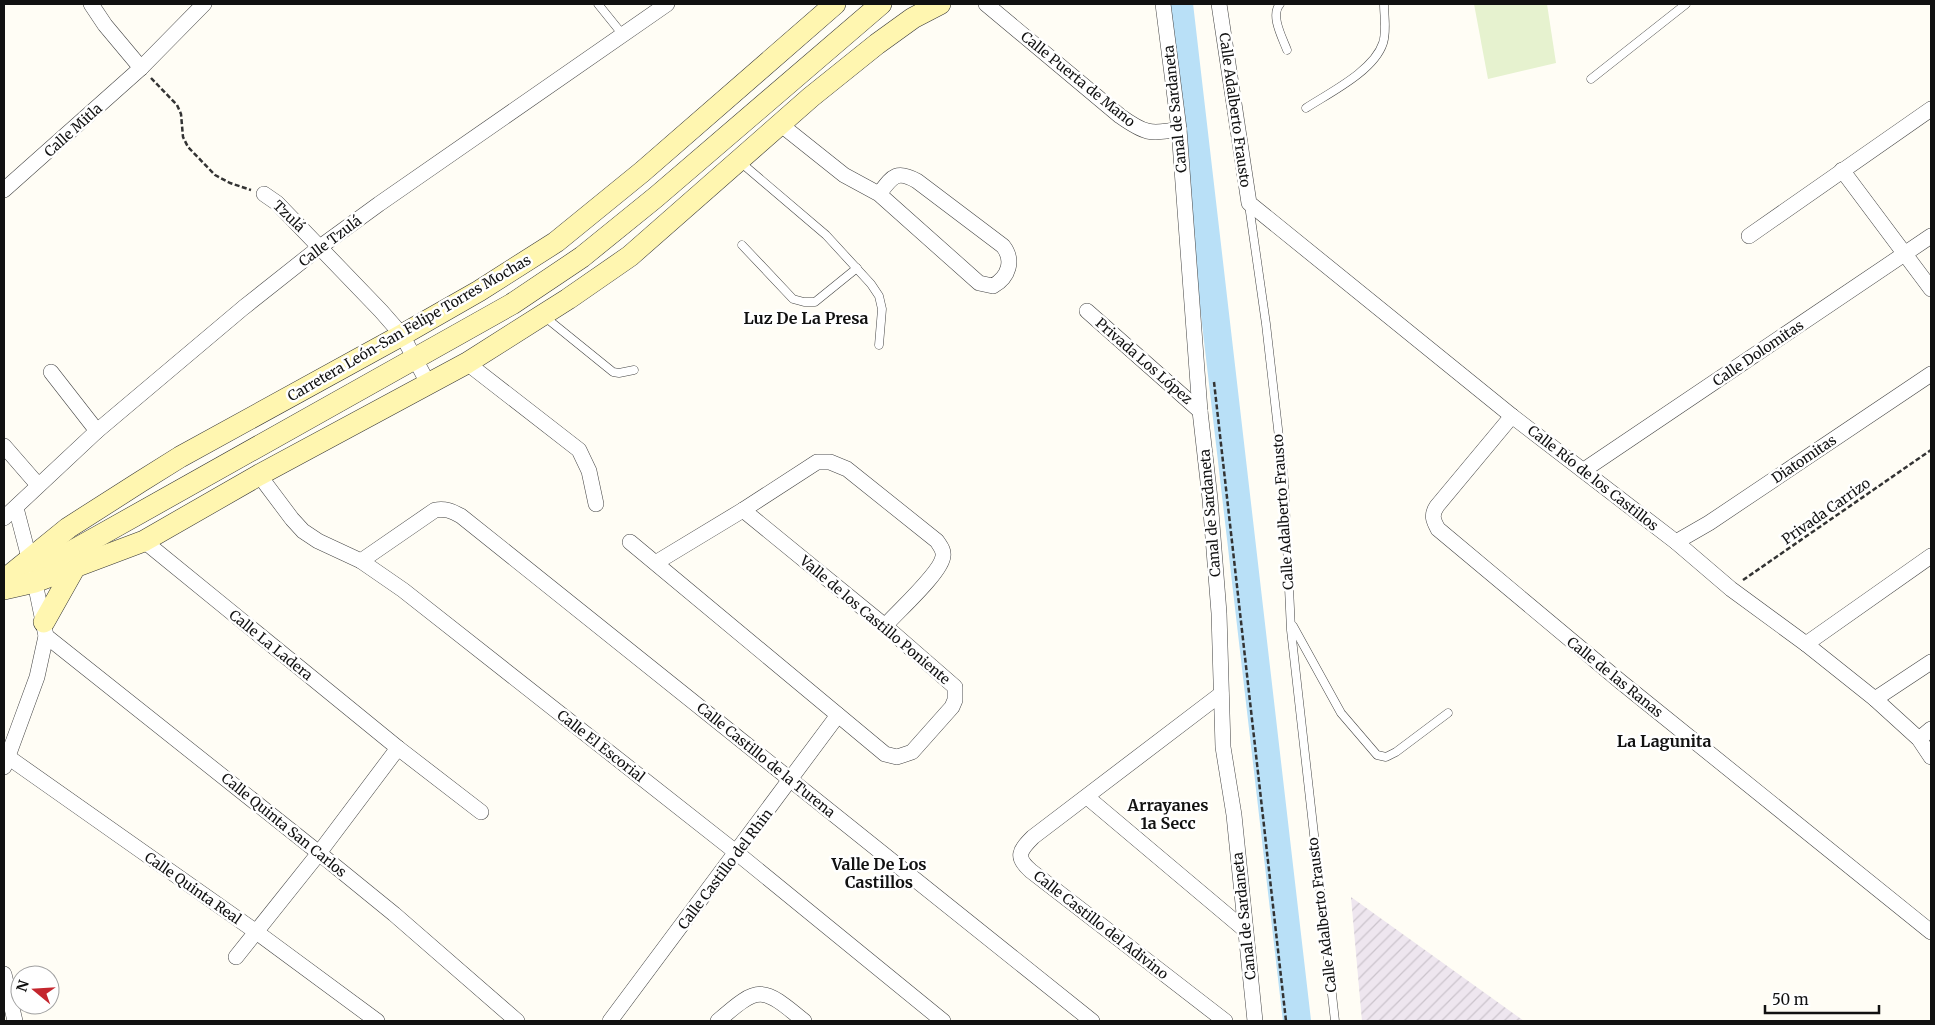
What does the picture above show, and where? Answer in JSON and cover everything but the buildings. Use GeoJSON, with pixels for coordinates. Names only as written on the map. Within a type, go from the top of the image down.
{"type":"FeatureCollection","features":[{"type":"Feature","properties":{"kind":"main road","name":"Carretera León-San Felipe Torres Mochas"},"geometry":{"type":"LineString","coordinates":[[4,588],[32,571],[99,507],[180,457],[479,291],[556,242],[642,172],[835,4]]}},
{"type":"Feature","properties":{"kind":"main road"},"geometry":{"type":"LineString","coordinates":[[32,571],[512,304],[582,257],[656,197],[881,4]]}},
{"type":"Feature","properties":{"kind":"main road"},"geometry":{"type":"LineString","coordinates":[[32,571],[75,568],[144,541],[259,475],[467,364],[630,256],[780,124],[877,44],[913,18],[940,4]]}},
{"type":"Feature","properties":{"kind":"main road"},"geometry":{"type":"LineString","coordinates":[[414,360],[420,343],[426,336],[526,273],[546,255],[556,242]]}},
{"type":"Feature","properties":{"kind":"main road"},"geometry":{"type":"LineString","coordinates":[[45,629],[75,568]]}},
{"type":"Feature","properties":{"kind":"main road","name":"Carretera León-San Felipe Torres Mochas"},"geometry":{"type":"LineString","coordinates":[[4,580],[32,571]]}},
{"type":"Feature","properties":{"kind":"street"},"geometry":{"type":"LineString","coordinates":[[91,4],[105,26],[141,68]]}},
{"type":"Feature","properties":{"kind":"street","name":"Calle Mitla"},"geometry":{"type":"LineString","coordinates":[[4,190],[141,68],[204,4]]}},
{"type":"Feature","properties":{"kind":"street","name":"Calle Tzulá"},"geometry":{"type":"LineString","coordinates":[[4,518],[97,431],[243,308],[320,247],[667,4]]}},
{"type":"Feature","properties":{"kind":"street","name":"Calle Puerta de Mano"},"geometry":{"type":"LineString","coordinates":[[986,4],[1133,125],[1146,132],[1159,133],[1179,129]]}},
{"type":"Feature","properties":{"kind":"street","name":"Canal de Sardaneta"},"geometry":{"type":"LineString","coordinates":[[1163,4],[1179,129],[1200,411],[1210,499],[1218,603],[1224,747],[1234,815],[1254,1021]]}},
{"type":"Feature","properties":{"kind":"street","name":"Calle Adalberto Frausto"},"geometry":{"type":"LineString","coordinates":[[1219,4],[1249,203]]}},
{"type":"Feature","properties":{"kind":"street"},"geometry":{"type":"LineString","coordinates":[[1749,236],[1931,109]]}},
{"type":"Feature","properties":{"kind":"street"},"geometry":{"type":"LineString","coordinates":[[780,124],[844,175],[879,194],[979,283],[993,286],[1000,282],[1009,266],[1009,257],[1003,246],[917,181],[903,174],[896,175],[879,194]]}},
{"type":"Feature","properties":{"kind":"street"},"geometry":{"type":"LineString","coordinates":[[1842,170],[1931,289]]}},
{"type":"Feature","properties":{"kind":"street","name":"Tzulá"},"geometry":{"type":"LineString","coordinates":[[264,194],[277,203],[381,310],[402,335],[429,385]]}},
{"type":"Feature","properties":{"kind":"street","name":"Calle Río de los Castillos"},"geometry":{"type":"LineString","coordinates":[[1249,203],[1512,416],[1584,470],[1676,542],[1731,589],[1806,644],[1875,700],[1919,739],[1931,757]]}},
{"type":"Feature","properties":{"kind":"street","name":"Calle Dolomitas"},"geometry":{"type":"LineString","coordinates":[[1584,470],[1931,236]]}},
{"type":"Feature","properties":{"kind":"street","name":"Privada Los López"},"geometry":{"type":"LineString","coordinates":[[1087,311],[1200,411]]}},
{"type":"Feature","properties":{"kind":"street"},"geometry":{"type":"LineString","coordinates":[[467,364],[579,450],[590,471],[596,504]]}},
{"type":"Feature","properties":{"kind":"street"},"geometry":{"type":"LineString","coordinates":[[51,372],[97,431]]}},
{"type":"Feature","properties":{"kind":"street","name":"Diatomitas"},"geometry":{"type":"LineString","coordinates":[[1676,542],[1709,523],[1931,374]]}},
{"type":"Feature","properties":{"kind":"street","name":"Calle de las Ranas"},"geometry":{"type":"LineString","coordinates":[[1512,416],[1437,506],[1433,513],[1433,520],[1438,529],[1621,682],[1931,932]]}},
{"type":"Feature","properties":{"kind":"street"},"geometry":{"type":"LineString","coordinates":[[4,446],[38,485]]}},
{"type":"Feature","properties":{"kind":"street"},"geometry":{"type":"LineString","coordinates":[[657,562],[817,462],[824,461],[838,465],[855,475],[937,541],[944,555],[938,570],[885,626]]}},
{"type":"Feature","properties":{"kind":"street","name":"Calle El Escorial"},"geometry":{"type":"LineString","coordinates":[[259,475],[303,531],[318,541],[361,561],[403,590],[737,853],[943,1021]]}},
{"type":"Feature","properties":{"kind":"street"},"geometry":{"type":"LineString","coordinates":[[6,762],[37,677],[45,629],[16,508]]}},
{"type":"Feature","properties":{"kind":"street","name":"Calle Castillo de la Turena"},"geometry":{"type":"LineString","coordinates":[[361,561],[435,510],[451,510],[461,516],[1092,1021]]}},
{"type":"Feature","properties":{"kind":"street","name":"Valle de los Castillo Poniente"},"geometry":{"type":"LineString","coordinates":[[630,542],[657,562],[885,754],[897,757],[905,756],[918,748],[952,707],[956,694],[954,687],[885,626],[743,510]]}},
{"type":"Feature","properties":{"kind":"street","name":"Calle La Ladera"},"geometry":{"type":"LineString","coordinates":[[144,541],[398,748],[481,812]]}},
{"type":"Feature","properties":{"kind":"street"},"geometry":{"type":"LineString","coordinates":[[1806,644],[1931,556]]}},
{"type":"Feature","properties":{"kind":"street","name":"Calle Quinta San Carlos"},"geometry":{"type":"LineString","coordinates":[[45,629],[320,852],[517,1021]]}},
{"type":"Feature","properties":{"kind":"street"},"geometry":{"type":"LineString","coordinates":[[1875,700],[1931,662]]}},
{"type":"Feature","properties":{"kind":"street","name":"Calle Castillo del Adivino"},"geometry":{"type":"LineString","coordinates":[[1221,694],[1027,842],[1022,848],[1020,857],[1023,864],[1225,1021]]}},
{"type":"Feature","properties":{"kind":"street","name":"Calle Castillo del Rhin"},"geometry":{"type":"LineString","coordinates":[[610,1021],[838,715]]}},
{"type":"Feature","properties":{"kind":"street"},"geometry":{"type":"LineString","coordinates":[[1919,739],[1931,729]]}},
{"type":"Feature","properties":{"kind":"street"},"geometry":{"type":"LineString","coordinates":[[236,957],[320,852],[398,748]]}},
{"type":"Feature","properties":{"kind":"street","name":"Calle Quinta Real"},"geometry":{"type":"LineString","coordinates":[[6,762],[256,931],[377,1021]]}},
{"type":"Feature","properties":{"kind":"street"},"geometry":{"type":"LineString","coordinates":[[1087,797],[1245,930]]}},
{"type":"Feature","properties":{"kind":"street"},"geometry":{"type":"LineString","coordinates":[[4,974],[15,1021]]}},
{"type":"Feature","properties":{"kind":"street"},"geometry":{"type":"LineString","coordinates":[[718,1021],[743,999],[763,994],[775,998],[804,1021]]}},
{"type":"Feature","properties":{"kind":"lane"},"geometry":{"type":"LineString","coordinates":[[598,4],[623,35]]}},
{"type":"Feature","properties":{"kind":"lane"},"geometry":{"type":"LineString","coordinates":[[1280,4],[1276,8],[1275,15],[1287,50]]}},
{"type":"Feature","properties":{"kind":"lane"},"geometry":{"type":"LineString","coordinates":[[1306,108],[1353,77],[1372,61],[1384,42],[1384,4]]}},
{"type":"Feature","properties":{"kind":"lane"},"geometry":{"type":"LineString","coordinates":[[1591,79],[1686,4]]}},
{"type":"Feature","properties":{"kind":"lane"},"geometry":{"type":"LineString","coordinates":[[739,161],[826,234],[872,284],[879,296],[882,310],[879,345]]}},
{"type":"Feature","properties":{"kind":"lane","name":"Calle Adalberto Frausto"},"geometry":{"type":"LineString","coordinates":[[1249,203],[1266,324],[1284,481],[1290,622],[1334,1021]]}},
{"type":"Feature","properties":{"kind":"lane"},"geometry":{"type":"LineString","coordinates":[[742,245],[794,299],[804,302],[815,302],[857,268]]}},
{"type":"Feature","properties":{"kind":"lane"},"geometry":{"type":"LineString","coordinates":[[543,315],[613,372],[619,373],[634,370]]}},
{"type":"Feature","properties":{"kind":"lane"},"geometry":{"type":"LineString","coordinates":[[1290,622],[1341,713],[1378,755],[1386,757],[1396,752],[1448,713]]}},
{"type":"Feature","properties":{"kind":"path","name":"Tzulá"},"geometry":{"type":"LineString","coordinates":[[141,68],[177,105],[181,114],[183,137],[188,147],[215,175],[230,183],[264,194]]}},
{"type":"Feature","properties":{"kind":"path"},"geometry":{"type":"LineString","coordinates":[[1214,374],[1286,1021]]}},
{"type":"Feature","properties":{"kind":"path","name":"Privada Carrizo"},"geometry":{"type":"LineString","coordinates":[[1731,589],[1931,450]]}},
{"type":"Feature","properties":{"kind":"shaded area"},"geometry":{"type":"Polygon","coordinates":[[[1351,897],[1524,1021],[1362,1021],[1351,897]]]}},
{"type":"Feature","properties":{"kind":"green space"},"geometry":{"type":"Polygon","coordinates":[[[1474,4],[1547,4],[1556,63],[1488,79],[1474,4]]]}},
{"type":"Feature","properties":{"kind":"waterway"},"geometry":{"type":"LineString","coordinates":[[1179,4],[1297,1021]]}},
{"type":"Feature","properties":{"kind":"district","name":"Luz De La Presa"},"geometry":{"type":"Point","coordinates":[806,318]}},
{"type":"Feature","properties":{"kind":"district","name":"La Lagunita"},"geometry":{"type":"Point","coordinates":[1664,741]}},
{"type":"Feature","properties":{"kind":"district","name":"Arrayanes 1a Secc"},"geometry":{"type":"Point","coordinates":[1168,814]}},
{"type":"Feature","properties":{"kind":"district","name":"Valle De Los Castillos"},"geometry":{"type":"Point","coordinates":[879,873]}}]}
